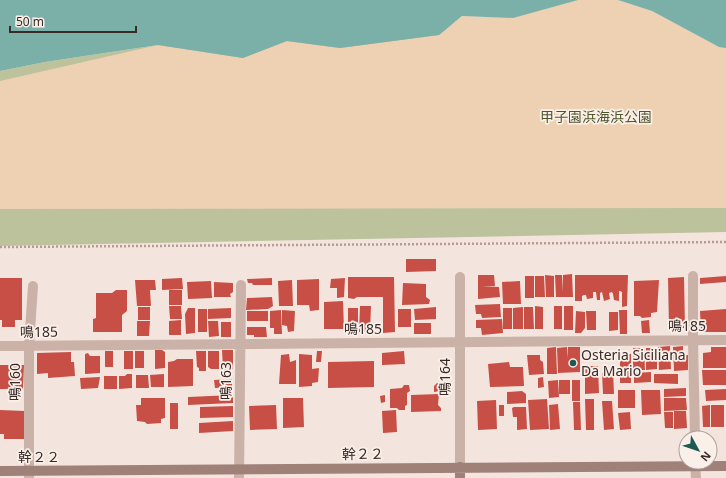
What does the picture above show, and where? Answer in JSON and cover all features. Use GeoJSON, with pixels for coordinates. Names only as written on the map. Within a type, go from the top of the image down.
{"type":"FeatureCollection","features":[{"type":"Feature","properties":{"kind":"street"},"geometry":{"type":"LineString","coordinates":[[694,276],[693,340],[695,430]]}},
{"type":"Feature","properties":{"kind":"street","name":"鳴164"},"geometry":{"type":"LineString","coordinates":[[460,277],[460,478]]}},
{"type":"Feature","properties":{"kind":"street","name":"鳴163"},"geometry":{"type":"LineString","coordinates":[[239,474],[241,285]]}},
{"type":"Feature","properties":{"kind":"street","name":"鳴160"},"geometry":{"type":"LineString","coordinates":[[29,474],[29,346],[33,286]]}},
{"type":"Feature","properties":{"kind":"street","name":"鳴185"},"geometry":{"type":"LineString","coordinates":[[0,346],[726,340]]}},
{"type":"Feature","properties":{"kind":"street","name":"幹２２"},"geometry":{"type":"LineString","coordinates":[[0,471],[29,474],[239,474],[460,467],[678,464]]}},
{"type":"Feature","properties":{"kind":"path"},"geometry":{"type":"LineString","coordinates":[[0,247],[726,242]]}},
{"type":"Feature","properties":{"kind":"green space","name":"甲子園浜海浜公園"},"geometry":{"type":"Polygon","coordinates":[[[578,0],[618,0],[719,47],[726,48],[726,232],[0,246],[0,71],[45,62],[158,45],[286,41],[513,18],[578,0]]]}},
{"type":"Feature","properties":{"kind":"sand","name":"甲子園浜海浜公園"},"geometry":{"type":"Polygon","coordinates":[[[578,0],[618,0],[652,11],[719,47],[726,48],[726,208],[0,209],[0,81],[158,45],[243,58],[286,41],[340,48],[439,35],[462,16],[513,18],[578,0]]]}},
{"type":"Feature","properties":{"kind":"water"},"geometry":{"type":"Polygon","coordinates":[[[0,0],[578,0],[513,18],[462,16],[439,35],[340,48],[287,41],[243,58],[158,45],[45,62],[0,71],[0,0]]]}},
{"type":"Feature","properties":{"kind":"water"},"geometry":{"type":"Polygon","coordinates":[[[618,0],[726,0],[726,48],[719,47],[652,11],[618,0]]]}},
{"type":"Feature","properties":{"kind":"building"},"geometry":{"type":"Polygon","coordinates":[[[406,259],[436,259],[436,271],[406,272],[406,259]]]}},
{"type":"Feature","properties":{"kind":"building"},"geometry":{"type":"Polygon","coordinates":[[[572,274],[573,297],[556,297],[555,275],[562,275],[563,292],[563,275],[572,274]]]}},
{"type":"Feature","properties":{"kind":"building"},"geometry":{"type":"Polygon","coordinates":[[[478,275],[494,275],[495,286],[482,286],[499,287],[500,297],[478,299],[478,275]]]}},
{"type":"Feature","properties":{"kind":"building"},"geometry":{"type":"Polygon","coordinates":[[[545,275],[554,276],[554,297],[546,297],[545,275]]]}},
{"type":"Feature","properties":{"kind":"building"},"geometry":{"type":"Polygon","coordinates":[[[575,275],[628,275],[627,306],[622,307],[622,292],[620,291],[619,301],[614,300],[612,292],[609,293],[610,299],[604,301],[602,292],[600,293],[600,300],[597,300],[596,292],[593,292],[593,298],[587,299],[586,295],[584,295],[582,296],[582,301],[575,301],[575,275]]]}},
{"type":"Feature","properties":{"kind":"building"},"geometry":{"type":"Polygon","coordinates":[[[525,276],[534,276],[534,298],[525,298],[525,276]]]}},
{"type":"Feature","properties":{"kind":"building"},"geometry":{"type":"Polygon","coordinates":[[[535,276],[544,276],[545,297],[535,297],[535,276]]]}},
{"type":"Feature","properties":{"kind":"building"},"geometry":{"type":"Polygon","coordinates":[[[726,276],[726,282],[700,284],[700,278],[726,276]]]}},
{"type":"Feature","properties":{"kind":"building"},"geometry":{"type":"Polygon","coordinates":[[[348,277],[394,277],[395,332],[383,333],[383,297],[348,298],[348,277]]]}},
{"type":"Feature","properties":{"kind":"building"},"geometry":{"type":"Polygon","coordinates":[[[684,277],[685,328],[669,328],[668,278],[684,277]]]}},
{"type":"Feature","properties":{"kind":"building"},"geometry":{"type":"Polygon","coordinates":[[[0,278],[22,278],[22,320],[15,320],[15,327],[2,327],[2,320],[0,320],[0,278]]]}},
{"type":"Feature","properties":{"kind":"building"},"geometry":{"type":"Polygon","coordinates":[[[182,278],[183,289],[162,290],[162,279],[182,278]]]}},
{"type":"Feature","properties":{"kind":"building"},"geometry":{"type":"Polygon","coordinates":[[[272,278],[272,285],[253,285],[252,283],[248,283],[247,279],[272,278]]]}},
{"type":"Feature","properties":{"kind":"building"},"geometry":{"type":"Polygon","coordinates":[[[345,278],[344,297],[337,298],[337,288],[330,288],[331,279],[345,278]]]}},
{"type":"Feature","properties":{"kind":"building"},"geometry":{"type":"Polygon","coordinates":[[[319,279],[319,310],[310,311],[309,305],[297,305],[297,280],[319,279]]]}},
{"type":"Feature","properties":{"kind":"building"},"geometry":{"type":"Polygon","coordinates":[[[135,280],[155,280],[156,290],[150,290],[151,306],[137,306],[135,280]]]}},
{"type":"Feature","properties":{"kind":"building"},"geometry":{"type":"Polygon","coordinates":[[[292,280],[293,306],[279,306],[278,281],[292,280]]]}},
{"type":"Feature","properties":{"kind":"building"},"geometry":{"type":"Polygon","coordinates":[[[659,280],[657,312],[651,313],[651,317],[642,318],[640,316],[634,316],[634,281],[659,280]]]}},
{"type":"Feature","properties":{"kind":"building"},"geometry":{"type":"Polygon","coordinates":[[[211,281],[212,298],[188,299],[187,282],[211,281]]]}},
{"type":"Feature","properties":{"kind":"building"},"geometry":{"type":"Polygon","coordinates":[[[520,281],[521,304],[503,304],[502,282],[520,281]]]}},
{"type":"Feature","properties":{"kind":"building"},"geometry":{"type":"Polygon","coordinates":[[[214,282],[233,283],[233,292],[230,294],[231,297],[214,297],[214,282]]]}},
{"type":"Feature","properties":{"kind":"building"},"geometry":{"type":"Polygon","coordinates":[[[403,283],[426,284],[426,297],[430,300],[429,304],[402,305],[403,283]]]}},
{"type":"Feature","properties":{"kind":"building"},"geometry":{"type":"Polygon","coordinates":[[[116,290],[127,290],[127,311],[122,315],[122,332],[93,332],[93,319],[96,318],[96,293],[112,293],[116,290]]]}},
{"type":"Feature","properties":{"kind":"building"},"geometry":{"type":"Polygon","coordinates":[[[169,290],[182,290],[182,305],[169,305],[169,290]]]}},
{"type":"Feature","properties":{"kind":"building"},"geometry":{"type":"Polygon","coordinates":[[[272,297],[273,306],[268,309],[246,310],[247,298],[272,297]]]}},
{"type":"Feature","properties":{"kind":"building"},"geometry":{"type":"Polygon","coordinates":[[[343,301],[344,329],[324,329],[324,302],[343,301]]]}},
{"type":"Feature","properties":{"kind":"building"},"geometry":{"type":"Polygon","coordinates":[[[500,304],[501,317],[482,318],[481,314],[476,314],[475,305],[500,304]]]}},
{"type":"Feature","properties":{"kind":"building"},"geometry":{"type":"Polygon","coordinates":[[[169,306],[181,306],[182,319],[170,319],[169,306]]]}},
{"type":"Feature","properties":{"kind":"building"},"geometry":{"type":"Polygon","coordinates":[[[360,306],[371,306],[370,332],[359,332],[360,306]]]}},
{"type":"Feature","properties":{"kind":"building"},"geometry":{"type":"Polygon","coordinates":[[[535,306],[543,307],[543,329],[535,329],[535,306]]]}},
{"type":"Feature","properties":{"kind":"building"},"geometry":{"type":"Polygon","coordinates":[[[554,306],[562,306],[562,329],[554,329],[554,306]]]}},
{"type":"Feature","properties":{"kind":"building"},"geometry":{"type":"Polygon","coordinates":[[[564,306],[573,306],[573,330],[564,330],[564,306]]]}},
{"type":"Feature","properties":{"kind":"building"},"geometry":{"type":"Polygon","coordinates":[[[138,307],[150,307],[150,320],[138,320],[138,307]]]}},
{"type":"Feature","properties":{"kind":"building"},"geometry":{"type":"Polygon","coordinates":[[[436,307],[436,319],[415,320],[414,309],[436,307]]]}},
{"type":"Feature","properties":{"kind":"building"},"geometry":{"type":"Polygon","coordinates":[[[523,307],[523,329],[513,329],[513,308],[523,307]]]}},
{"type":"Feature","properties":{"kind":"building"},"geometry":{"type":"Polygon","coordinates":[[[524,307],[533,307],[534,329],[524,329],[524,307]]]}},
{"type":"Feature","properties":{"kind":"building"},"geometry":{"type":"Polygon","coordinates":[[[188,308],[195,308],[195,333],[186,334],[185,314],[188,308]]]}},
{"type":"Feature","properties":{"kind":"building"},"geometry":{"type":"Polygon","coordinates":[[[231,308],[231,318],[208,319],[208,309],[231,308]]]}},
{"type":"Feature","properties":{"kind":"building"},"geometry":{"type":"Polygon","coordinates":[[[348,308],[358,308],[358,333],[348,333],[348,308]]]}},
{"type":"Feature","properties":{"kind":"building"},"geometry":{"type":"Polygon","coordinates":[[[503,308],[512,308],[512,329],[503,329],[503,308]]]}},
{"type":"Feature","properties":{"kind":"building"},"geometry":{"type":"Polygon","coordinates":[[[198,309],[207,309],[207,332],[198,332],[198,309]]]}},
{"type":"Feature","properties":{"kind":"building"},"geometry":{"type":"Polygon","coordinates":[[[398,309],[411,309],[411,327],[398,327],[398,309]]]}},
{"type":"Feature","properties":{"kind":"building"},"geometry":{"type":"Polygon","coordinates":[[[726,309],[726,332],[701,332],[700,311],[726,309]]]}},
{"type":"Feature","properties":{"kind":"building"},"geometry":{"type":"Polygon","coordinates":[[[281,310],[282,334],[274,334],[274,328],[270,328],[270,311],[281,310]]]}},
{"type":"Feature","properties":{"kind":"building"},"geometry":{"type":"Polygon","coordinates":[[[282,310],[295,311],[294,331],[288,332],[287,326],[282,325],[282,310]]]}},
{"type":"Feature","properties":{"kind":"building"},"geometry":{"type":"Polygon","coordinates":[[[619,310],[627,310],[627,334],[620,334],[619,310]]]}},
{"type":"Feature","properties":{"kind":"building"},"geometry":{"type":"Polygon","coordinates":[[[247,311],[268,311],[268,321],[247,321],[247,311]]]}},
{"type":"Feature","properties":{"kind":"building"},"geometry":{"type":"Polygon","coordinates":[[[576,311],[585,312],[585,328],[581,333],[575,333],[576,311]]]}},
{"type":"Feature","properties":{"kind":"building"},"geometry":{"type":"Polygon","coordinates":[[[586,311],[596,311],[596,330],[587,330],[586,311]]]}},
{"type":"Feature","properties":{"kind":"building"},"geometry":{"type":"Polygon","coordinates":[[[609,312],[618,312],[618,330],[609,331],[609,312]]]}},
{"type":"Feature","properties":{"kind":"building"},"geometry":{"type":"Polygon","coordinates":[[[502,319],[503,333],[482,335],[481,328],[476,328],[476,320],[502,319]]]}},
{"type":"Feature","properties":{"kind":"building"},"geometry":{"type":"Polygon","coordinates":[[[181,320],[181,335],[169,335],[169,321],[181,320]]]}},
{"type":"Feature","properties":{"kind":"building"},"geometry":{"type":"Polygon","coordinates":[[[649,320],[650,333],[642,333],[641,321],[649,320]]]}},
{"type":"Feature","properties":{"kind":"building"},"geometry":{"type":"Polygon","coordinates":[[[137,321],[150,321],[149,336],[137,336],[137,321]]]}},
{"type":"Feature","properties":{"kind":"building"},"geometry":{"type":"Polygon","coordinates":[[[208,321],[218,321],[219,336],[209,337],[208,321]]]}},
{"type":"Feature","properties":{"kind":"building"},"geometry":{"type":"Polygon","coordinates":[[[221,322],[231,322],[231,337],[221,337],[221,322]]]}},
{"type":"Feature","properties":{"kind":"building"},"geometry":{"type":"Polygon","coordinates":[[[414,323],[431,323],[431,334],[414,334],[414,323]]]}},
{"type":"Feature","properties":{"kind":"building"},"geometry":{"type":"Polygon","coordinates":[[[247,327],[266,327],[267,337],[254,337],[254,335],[247,335],[247,327]]]}},
{"type":"Feature","properties":{"kind":"building"},"geometry":{"type":"Polygon","coordinates":[[[670,346],[671,369],[659,370],[658,347],[670,346]]]}},
{"type":"Feature","properties":{"kind":"building"},"geometry":{"type":"Polygon","coordinates":[[[683,346],[683,355],[688,355],[688,370],[674,371],[673,347],[683,346]]]}},
{"type":"Feature","properties":{"kind":"building"},"geometry":{"type":"Polygon","coordinates":[[[556,347],[557,374],[547,374],[547,348],[556,347]]]}},
{"type":"Feature","properties":{"kind":"building"},"geometry":{"type":"Polygon","coordinates":[[[567,347],[568,358],[568,347],[580,347],[580,372],[558,373],[557,348],[567,347]]]}},
{"type":"Feature","properties":{"kind":"building"},"geometry":{"type":"Polygon","coordinates":[[[711,347],[726,347],[726,368],[703,368],[703,353],[711,352],[711,347]]]}},
{"type":"Feature","properties":{"kind":"building"},"geometry":{"type":"Polygon","coordinates":[[[633,348],[644,348],[645,370],[633,370],[633,348]]]}},
{"type":"Feature","properties":{"kind":"building"},"geometry":{"type":"Polygon","coordinates":[[[646,348],[655,348],[657,353],[657,369],[646,370],[646,348]]]}},
{"type":"Feature","properties":{"kind":"building"},"geometry":{"type":"Polygon","coordinates":[[[155,350],[162,350],[165,352],[165,368],[155,369],[155,350]]]}},
{"type":"Feature","properties":{"kind":"building"},"geometry":{"type":"Polygon","coordinates":[[[222,350],[233,350],[233,369],[223,370],[222,350]]]}},
{"type":"Feature","properties":{"kind":"building"},"geometry":{"type":"Polygon","coordinates":[[[105,351],[113,351],[113,367],[105,367],[105,351]]]}},
{"type":"Feature","properties":{"kind":"building"},"geometry":{"type":"Polygon","coordinates":[[[124,351],[133,351],[133,369],[124,369],[124,351]]]}},
{"type":"Feature","properties":{"kind":"building"},"geometry":{"type":"Polygon","coordinates":[[[135,351],[144,351],[144,368],[135,368],[135,351]]]}},
{"type":"Feature","properties":{"kind":"building"},"geometry":{"type":"Polygon","coordinates":[[[196,351],[206,351],[206,371],[199,371],[199,368],[197,367],[196,351]]]}},
{"type":"Feature","properties":{"kind":"building"},"geometry":{"type":"Polygon","coordinates":[[[208,351],[219,351],[219,369],[211,369],[208,367],[208,351]]]}},
{"type":"Feature","properties":{"kind":"building"},"geometry":{"type":"Polygon","coordinates":[[[317,351],[322,351],[321,362],[316,362],[317,351]]]}},
{"type":"Feature","properties":{"kind":"building"},"geometry":{"type":"Polygon","coordinates":[[[404,351],[405,364],[382,365],[382,353],[404,351]]]}},
{"type":"Feature","properties":{"kind":"building"},"geometry":{"type":"Polygon","coordinates":[[[71,352],[71,362],[74,362],[75,376],[48,378],[48,373],[37,374],[37,353],[71,352]]]}},
{"type":"Feature","properties":{"kind":"building"},"geometry":{"type":"Polygon","coordinates":[[[88,353],[90,356],[100,356],[100,373],[85,374],[85,354],[88,353]]]}},
{"type":"Feature","properties":{"kind":"building"},"geometry":{"type":"Polygon","coordinates":[[[289,354],[290,362],[296,360],[296,384],[279,384],[281,355],[289,354]]]}},
{"type":"Feature","properties":{"kind":"building"},"geometry":{"type":"Polygon","coordinates":[[[299,354],[312,355],[312,369],[319,368],[318,382],[312,383],[312,386],[299,387],[299,354]]]}},
{"type":"Feature","properties":{"kind":"building"},"geometry":{"type":"Polygon","coordinates":[[[620,354],[631,354],[631,383],[620,383],[620,354]]]}},
{"type":"Feature","properties":{"kind":"building"},"geometry":{"type":"Polygon","coordinates":[[[527,355],[540,355],[540,360],[543,362],[544,374],[529,375],[527,355]]]}},
{"type":"Feature","properties":{"kind":"building"},"geometry":{"type":"Polygon","coordinates":[[[177,359],[193,359],[193,386],[168,387],[168,362],[177,359]]]}},
{"type":"Feature","properties":{"kind":"building"},"geometry":{"type":"Polygon","coordinates":[[[374,361],[374,387],[328,388],[328,362],[374,361]]]}},
{"type":"Feature","properties":{"kind":"building"},"geometry":{"type":"Polygon","coordinates":[[[509,362],[510,367],[523,367],[524,386],[490,387],[488,364],[509,362]]]}},
{"type":"Feature","properties":{"kind":"building"},"geometry":{"type":"Polygon","coordinates":[[[0,365],[24,365],[23,389],[0,389],[0,365]]]}},
{"type":"Feature","properties":{"kind":"building"},"geometry":{"type":"Polygon","coordinates":[[[590,366],[598,366],[599,393],[585,394],[585,368],[589,368],[590,366]]]}},
{"type":"Feature","properties":{"kind":"building"},"geometry":{"type":"Polygon","coordinates":[[[605,370],[613,370],[614,394],[603,394],[602,373],[605,370]]]}},
{"type":"Feature","properties":{"kind":"building"},"geometry":{"type":"Polygon","coordinates":[[[702,370],[726,370],[726,385],[703,385],[702,370]]]}},
{"type":"Feature","properties":{"kind":"building"},"geometry":{"type":"Polygon","coordinates":[[[651,372],[651,382],[634,383],[634,373],[651,372]]]}},
{"type":"Feature","properties":{"kind":"building"},"geometry":{"type":"Polygon","coordinates":[[[127,374],[132,374],[132,388],[119,389],[119,376],[125,376],[127,374]]]}},
{"type":"Feature","properties":{"kind":"building"},"geometry":{"type":"Polygon","coordinates":[[[164,374],[164,387],[151,387],[150,375],[164,374]]]}},
{"type":"Feature","properties":{"kind":"building"},"geometry":{"type":"Polygon","coordinates":[[[654,374],[678,374],[678,384],[654,383],[654,374]]]}},
{"type":"Feature","properties":{"kind":"building"},"geometry":{"type":"Polygon","coordinates":[[[136,375],[148,375],[149,388],[136,388],[136,375]]]}},
{"type":"Feature","properties":{"kind":"building"},"geometry":{"type":"Polygon","coordinates":[[[104,376],[117,376],[117,389],[104,389],[104,376]]]}},
{"type":"Feature","properties":{"kind":"building"},"geometry":{"type":"Polygon","coordinates":[[[100,377],[98,388],[81,389],[80,378],[100,377]]]}},
{"type":"Feature","properties":{"kind":"building"},"geometry":{"type":"Polygon","coordinates":[[[543,377],[544,387],[538,388],[538,378],[543,377]]]}},
{"type":"Feature","properties":{"kind":"building"},"geometry":{"type":"Polygon","coordinates":[[[232,379],[232,387],[215,388],[214,380],[232,379]]]}},
{"type":"Feature","properties":{"kind":"building"},"geometry":{"type":"Polygon","coordinates":[[[558,380],[559,397],[549,398],[548,381],[558,380]]]}},
{"type":"Feature","properties":{"kind":"building"},"geometry":{"type":"Polygon","coordinates":[[[559,380],[570,380],[570,394],[559,394],[559,380]]]}},
{"type":"Feature","properties":{"kind":"building"},"geometry":{"type":"Polygon","coordinates":[[[572,380],[580,380],[580,401],[572,401],[572,380]]]}},
{"type":"Feature","properties":{"kind":"building"},"geometry":{"type":"Polygon","coordinates":[[[437,383],[444,383],[445,390],[434,392],[434,386],[437,383]]]}},
{"type":"Feature","properties":{"kind":"building"},"geometry":{"type":"Polygon","coordinates":[[[404,385],[409,385],[410,391],[407,393],[407,405],[405,406],[405,410],[390,408],[390,389],[402,388],[404,385]]]}},
{"type":"Feature","properties":{"kind":"building"},"geometry":{"type":"Polygon","coordinates":[[[686,388],[686,396],[664,397],[664,389],[686,388]]]}},
{"type":"Feature","properties":{"kind":"building"},"geometry":{"type":"Polygon","coordinates":[[[726,389],[726,400],[706,401],[705,390],[726,389]]]}},
{"type":"Feature","properties":{"kind":"building"},"geometry":{"type":"Polygon","coordinates":[[[618,390],[635,390],[635,408],[618,408],[618,390]]]}},
{"type":"Feature","properties":{"kind":"building"},"geometry":{"type":"Polygon","coordinates":[[[641,390],[660,390],[661,414],[642,415],[641,390]]]}},
{"type":"Feature","properties":{"kind":"building"},"geometry":{"type":"Polygon","coordinates":[[[522,391],[526,394],[526,403],[507,404],[507,392],[522,391]]]}},
{"type":"Feature","properties":{"kind":"building"},"geometry":{"type":"Polygon","coordinates":[[[439,394],[438,405],[441,408],[441,411],[411,412],[411,395],[439,394]]]}},
{"type":"Feature","properties":{"kind":"building"},"geometry":{"type":"Polygon","coordinates":[[[233,395],[233,403],[188,405],[188,397],[233,395]]]}},
{"type":"Feature","properties":{"kind":"building"},"geometry":{"type":"Polygon","coordinates":[[[385,395],[385,402],[381,403],[380,396],[385,395]]]}},
{"type":"Feature","properties":{"kind":"building"},"geometry":{"type":"Polygon","coordinates":[[[141,398],[165,398],[165,418],[161,419],[161,423],[147,424],[145,422],[137,421],[136,405],[141,405],[141,398]]]}},
{"type":"Feature","properties":{"kind":"building"},"geometry":{"type":"Polygon","coordinates":[[[283,398],[303,398],[304,427],[283,428],[283,398]]]}},
{"type":"Feature","properties":{"kind":"building"},"geometry":{"type":"Polygon","coordinates":[[[664,398],[686,398],[687,410],[664,411],[664,398]]]}},
{"type":"Feature","properties":{"kind":"building"},"geometry":{"type":"Polygon","coordinates":[[[547,399],[549,429],[530,430],[528,400],[547,399]]]}},
{"type":"Feature","properties":{"kind":"building"},"geometry":{"type":"Polygon","coordinates":[[[585,399],[594,399],[594,430],[586,430],[585,399]]]}},
{"type":"Feature","properties":{"kind":"building"},"geometry":{"type":"Polygon","coordinates":[[[496,400],[497,429],[478,430],[477,401],[496,400]]]}},
{"type":"Feature","properties":{"kind":"building"},"geometry":{"type":"Polygon","coordinates":[[[602,401],[612,401],[614,429],[604,430],[602,401]]]}},
{"type":"Feature","properties":{"kind":"building"},"geometry":{"type":"Polygon","coordinates":[[[573,402],[580,402],[581,430],[574,430],[573,402]]]}},
{"type":"Feature","properties":{"kind":"building"},"geometry":{"type":"Polygon","coordinates":[[[170,403],[178,403],[178,429],[170,429],[170,403]]]}},
{"type":"Feature","properties":{"kind":"building"},"geometry":{"type":"Polygon","coordinates":[[[558,404],[560,429],[550,430],[549,405],[558,404]]]}},
{"type":"Feature","properties":{"kind":"building"},"geometry":{"type":"Polygon","coordinates":[[[276,405],[277,429],[250,430],[249,406],[276,405]]]}},
{"type":"Feature","properties":{"kind":"building"},"geometry":{"type":"Polygon","coordinates":[[[499,405],[504,405],[504,416],[499,416],[499,405]]]}},
{"type":"Feature","properties":{"kind":"building"},"geometry":{"type":"Polygon","coordinates":[[[710,405],[710,427],[703,427],[702,406],[710,405]]]}},
{"type":"Feature","properties":{"kind":"building"},"geometry":{"type":"Polygon","coordinates":[[[711,405],[724,405],[724,427],[711,427],[711,405]]]}},
{"type":"Feature","properties":{"kind":"building"},"geometry":{"type":"Polygon","coordinates":[[[233,406],[233,417],[200,418],[200,407],[233,406]]]}},
{"type":"Feature","properties":{"kind":"building"},"geometry":{"type":"Polygon","coordinates":[[[526,407],[527,429],[517,430],[517,417],[513,417],[512,408],[526,407]]]}},
{"type":"Feature","properties":{"kind":"building"},"geometry":{"type":"Polygon","coordinates":[[[0,410],[25,411],[24,439],[4,439],[4,434],[0,434],[0,410]]]}},
{"type":"Feature","properties":{"kind":"building"},"geometry":{"type":"Polygon","coordinates":[[[396,410],[397,432],[383,433],[382,411],[396,410]]]}},
{"type":"Feature","properties":{"kind":"building"},"geometry":{"type":"Polygon","coordinates":[[[674,411],[686,411],[687,428],[674,429],[674,411]]]}},
{"type":"Feature","properties":{"kind":"building"},"geometry":{"type":"Polygon","coordinates":[[[630,412],[631,429],[620,430],[618,413],[630,412]]]}},
{"type":"Feature","properties":{"kind":"building"},"geometry":{"type":"Polygon","coordinates":[[[664,412],[673,412],[673,428],[665,428],[664,412]]]}},
{"type":"Feature","properties":{"kind":"building"},"geometry":{"type":"Polygon","coordinates":[[[233,421],[233,431],[199,433],[199,423],[233,421]]]}},
{"type":"Feature","properties":{"kind":"place","name":"Osteria Siciliana Da Mario"},"geometry":{"type":"Point","coordinates":[573,363]}}]}
